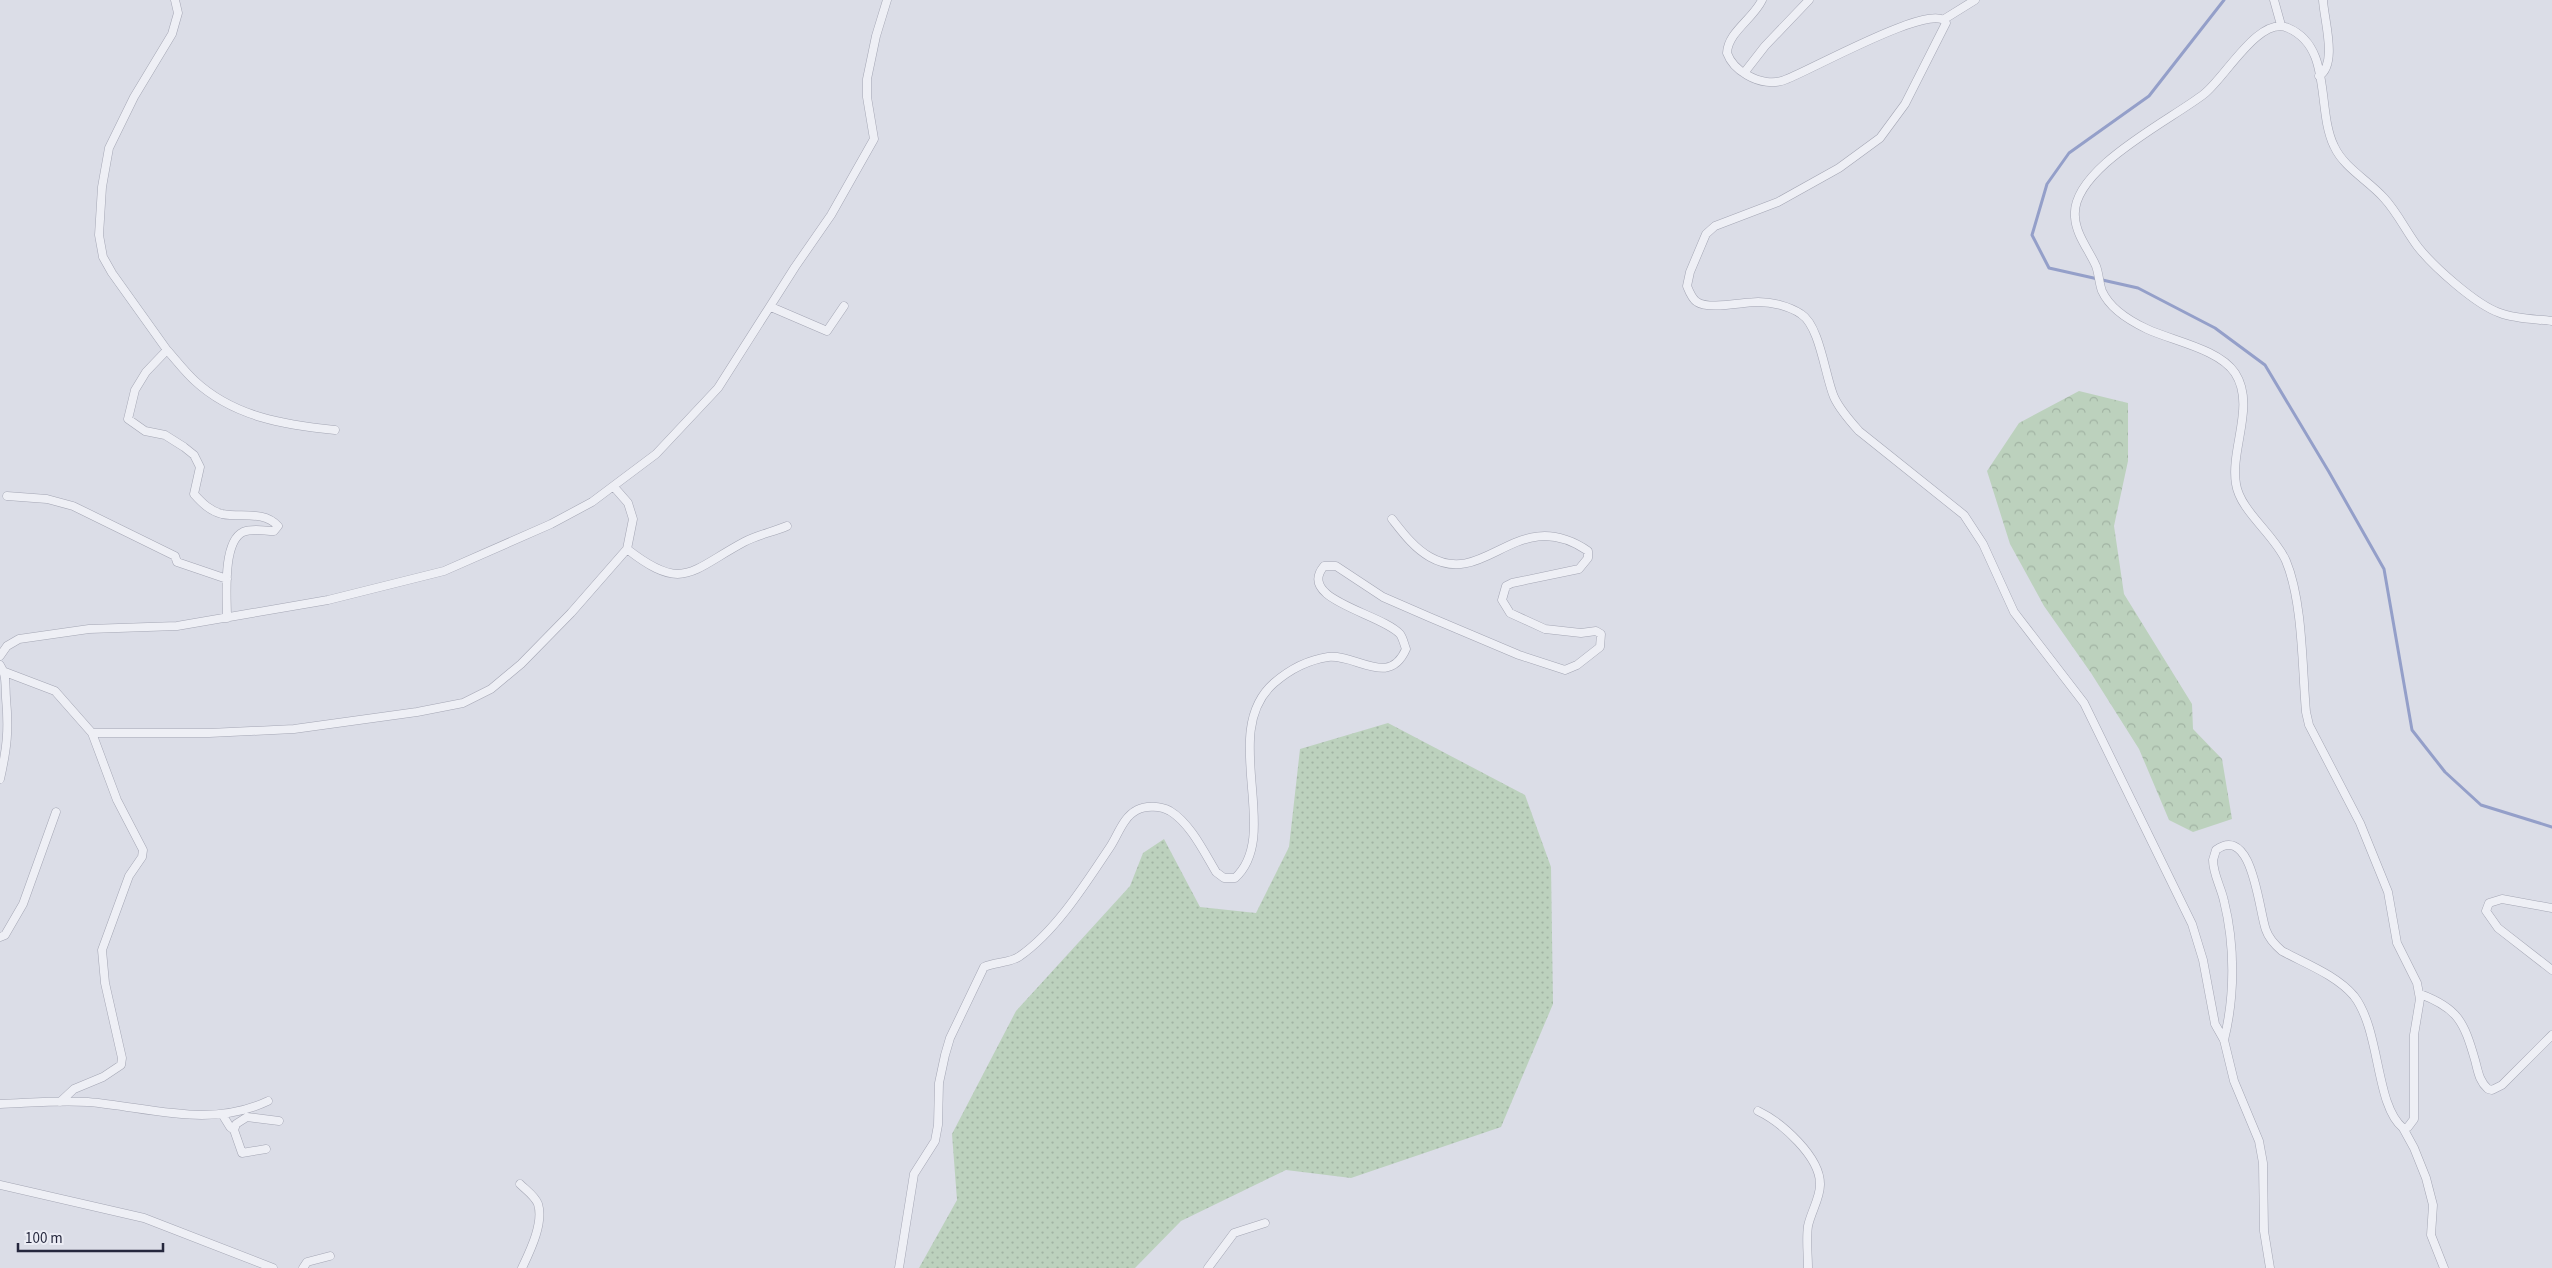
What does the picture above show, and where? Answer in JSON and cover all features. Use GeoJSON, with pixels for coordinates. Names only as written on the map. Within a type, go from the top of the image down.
{"type":"FeatureCollection","features":[{"type":"Feature","properties":{"kind":"street"},"geometry":{"type":"LineString","coordinates":[[175,0],[178,13],[172,34],[134,97],[109,148],[102,187],[98,235],[103,258],[112,274],[167,350],[196,382],[240,410],[292,425],[335,430]]}},
{"type":"Feature","properties":{"kind":"street"},"geometry":{"type":"LineString","coordinates":[[0,656],[7,646],[19,639],[89,629],[177,626],[227,618],[328,600],[444,571],[564,518],[614,487],[656,454],[704,406],[831,215],[874,138],[867,97],[868,79],[876,36],[887,0]]}},
{"type":"Feature","properties":{"kind":"street"},"geometry":{"type":"LineString","coordinates":[[1762,0],[1755,12],[1734,34],[1727,48],[1732,63],[1744,74],[1761,82],[1781,81],[1797,74],[1851,39]]}},
{"type":"Feature","properties":{"kind":"street"},"geometry":{"type":"LineString","coordinates":[[1744,74],[1765,46],[1809,0]]}},
{"type":"Feature","properties":{"kind":"street"},"geometry":{"type":"LineString","coordinates":[[1946,18],[1975,0]]}},
{"type":"Feature","properties":{"kind":"street"},"geometry":{"type":"LineString","coordinates":[[2274,0],[2281,25]]}},
{"type":"Feature","properties":{"kind":"street"},"geometry":{"type":"LineString","coordinates":[[2319,76],[2326,71],[2329,61],[2322,0]]}},
{"type":"Feature","properties":{"kind":"street"},"geometry":{"type":"LineString","coordinates":[[1940,9],[1946,18],[1946,28],[1906,104],[1880,138],[1839,168],[1778,202],[1715,226],[1706,234],[1690,272],[1687,286],[1697,302],[1706,305],[1759,302],[1775,304],[1803,315],[1814,332],[1833,394],[1848,419],[1859,431],[1964,515],[1983,544],[2014,612],[2084,703],[2192,924],[2203,960],[2212,1013],[2224,1040],[2234,1082],[2253,1122],[2260,1148],[2265,1187],[2264,1231],[2270,1268]]}},
{"type":"Feature","properties":{"kind":"street"},"geometry":{"type":"LineString","coordinates":[[2403,1128],[2408,1127],[2414,1119],[2414,1035],[2420,994],[2415,977],[2397,943],[2388,892],[2364,832],[2310,725],[2306,712],[2298,616],[2287,563],[2280,548],[2238,491],[2235,473],[2242,388],[2237,377],[2224,361],[2211,354],[2146,329],[2122,315],[2102,292],[2099,273],[2076,225],[2074,208],[2082,189],[2131,142],[2207,92],[2258,35],[2268,28],[2281,25],[2300,34],[2314,54],[2329,136],[2337,152],[2384,198],[2421,251],[2473,298],[2491,310],[2510,316],[2552,321]]}},
{"type":"Feature","properties":{"kind":"street"},"geometry":{"type":"LineString","coordinates":[[771,307],[827,332],[844,306]]}},
{"type":"Feature","properties":{"kind":"street"},"geometry":{"type":"LineString","coordinates":[[167,350],[146,372],[135,390],[128,419],[145,431],[165,435],[194,455],[200,466],[194,494],[204,504],[222,514],[249,515],[274,522],[278,526],[274,531],[245,531],[236,538],[230,553],[227,579],[227,618]]}},
{"type":"Feature","properties":{"kind":"street"},"geometry":{"type":"LineString","coordinates":[[92,734],[209,733],[294,729],[417,712],[464,703],[491,689],[521,664],[571,613],[627,549],[633,528],[633,519],[628,503],[614,487]]}},
{"type":"Feature","properties":{"kind":"street"},"geometry":{"type":"LineString","coordinates":[[8,496],[47,499],[73,506],[175,556],[178,562],[227,579]]}},
{"type":"Feature","properties":{"kind":"street"},"geometry":{"type":"LineString","coordinates":[[899,1268],[914,1174],[935,1141],[938,1125],[939,1083],[944,1055],[950,1038],[984,967],[992,963],[1018,958],[1042,937],[1111,846],[1124,821],[1136,810],[1156,807],[1169,810],[1182,820],[1216,872],[1224,878],[1235,878],[1245,868],[1251,844],[1254,807],[1250,770],[1251,724],[1255,712],[1269,687],[1295,668],[1329,657],[1342,658],[1382,668],[1392,667],[1403,655],[1406,649],[1400,634],[1365,612],[1333,600],[1322,592],[1318,582],[1318,573],[1324,566],[1336,566],[1383,597],[1421,614],[1520,655],[1565,670],[1577,665],[1600,647],[1601,634],[1596,631],[1582,633],[1545,629],[1510,613],[1502,600],[1506,586],[1512,583],[1579,569],[1588,558],[1588,551],[1581,546],[1557,535],[1536,535],[1523,538],[1472,562],[1447,564],[1430,557],[1408,540],[1392,520]]}},
{"type":"Feature","properties":{"kind":"street"},"geometry":{"type":"LineString","coordinates":[[627,549],[660,572],[681,574],[708,565],[745,542],[787,526]]}},
{"type":"Feature","properties":{"kind":"street"},"geometry":{"type":"LineString","coordinates":[[0,664],[6,672],[55,691],[92,734],[117,800],[143,850],[142,858],[129,876],[102,950],[105,983],[122,1058],[121,1065],[102,1077],[74,1089],[60,1102]]}},
{"type":"Feature","properties":{"kind":"street"},"geometry":{"type":"LineString","coordinates":[[0,779],[8,744],[6,672]]}},
{"type":"Feature","properties":{"kind":"street"},"geometry":{"type":"LineString","coordinates":[[0,937],[4,935],[23,904],[56,812]]}},
{"type":"Feature","properties":{"kind":"street"},"geometry":{"type":"LineString","coordinates":[[2224,1040],[2229,1016],[2231,964],[2228,919],[2213,860],[2216,850],[2228,846],[2240,850],[2250,864],[2265,928],[2275,945],[2282,951],[2336,980],[2354,997],[2362,1009],[2369,1024],[2390,1111],[2403,1128],[2414,1148],[2426,1178],[2433,1205],[2431,1235],[2444,1268]]}},
{"type":"Feature","properties":{"kind":"street"},"geometry":{"type":"LineString","coordinates":[[2552,908],[2502,898],[2489,904],[2486,912],[2498,928],[2552,970]]}},
{"type":"Feature","properties":{"kind":"street"},"geometry":{"type":"LineString","coordinates":[[2420,994],[2444,1004],[2452,1010],[2463,1029],[2480,1077],[2488,1089],[2502,1086],[2552,1035]]}},
{"type":"Feature","properties":{"kind":"street"},"geometry":{"type":"LineString","coordinates":[[0,1104],[88,1102],[196,1116],[222,1114],[268,1101]]}},
{"type":"Feature","properties":{"kind":"street"},"geometry":{"type":"LineString","coordinates":[[1758,1111],[1774,1118],[1796,1140],[1813,1162],[1821,1184],[1808,1227],[1808,1268]]}},
{"type":"Feature","properties":{"kind":"street"},"geometry":{"type":"LineString","coordinates":[[222,1114],[234,1130],[242,1153],[266,1149]]}},
{"type":"Feature","properties":{"kind":"street"},"geometry":{"type":"LineString","coordinates":[[234,1130],[236,1124],[247,1117],[279,1121]]}},
{"type":"Feature","properties":{"kind":"street"},"geometry":{"type":"LineString","coordinates":[[520,1184],[532,1194],[538,1203],[539,1215],[538,1226],[522,1268]]}},
{"type":"Feature","properties":{"kind":"street"},"geometry":{"type":"LineString","coordinates":[[0,1185],[144,1218],[273,1268]]}},
{"type":"Feature","properties":{"kind":"street"},"geometry":{"type":"LineString","coordinates":[[1208,1268],[1234,1233],[1265,1223]]}},
{"type":"Feature","properties":{"kind":"street"},"geometry":{"type":"LineString","coordinates":[[303,1268],[307,1262],[330,1256]]}},
{"type":"Feature","properties":{"kind":"green space"},"geometry":{"type":"Polygon","coordinates":[[[2079,391],[2128,403],[2128,461],[2114,526],[2124,594],[2192,704],[2193,729],[2222,759],[2232,819],[2193,832],[2169,820],[2139,749],[2091,673],[2044,606],[2010,544],[1987,471],[2019,423],[2079,391]]]}},
{"type":"Feature","properties":{"kind":"green space"},"geometry":{"type":"Polygon","coordinates":[[[1388,723],[1525,795],[1551,867],[1553,1004],[1501,1127],[1351,1178],[1286,1170],[1181,1221],[1135,1268],[919,1268],[957,1200],[952,1134],[1016,1011],[1130,886],[1143,853],[1164,839],[1200,907],[1256,913],[1289,847],[1300,749],[1388,723]]]}},
{"type":"Feature","properties":{"kind":"waterway"},"geometry":{"type":"LineString","coordinates":[[2224,0],[2149,96],[2069,153],[2047,184],[2032,235],[2049,268],[2138,288],[2215,328],[2265,365],[2384,569],[2412,730],[2445,772],[2481,805],[2552,827]]}}]}
